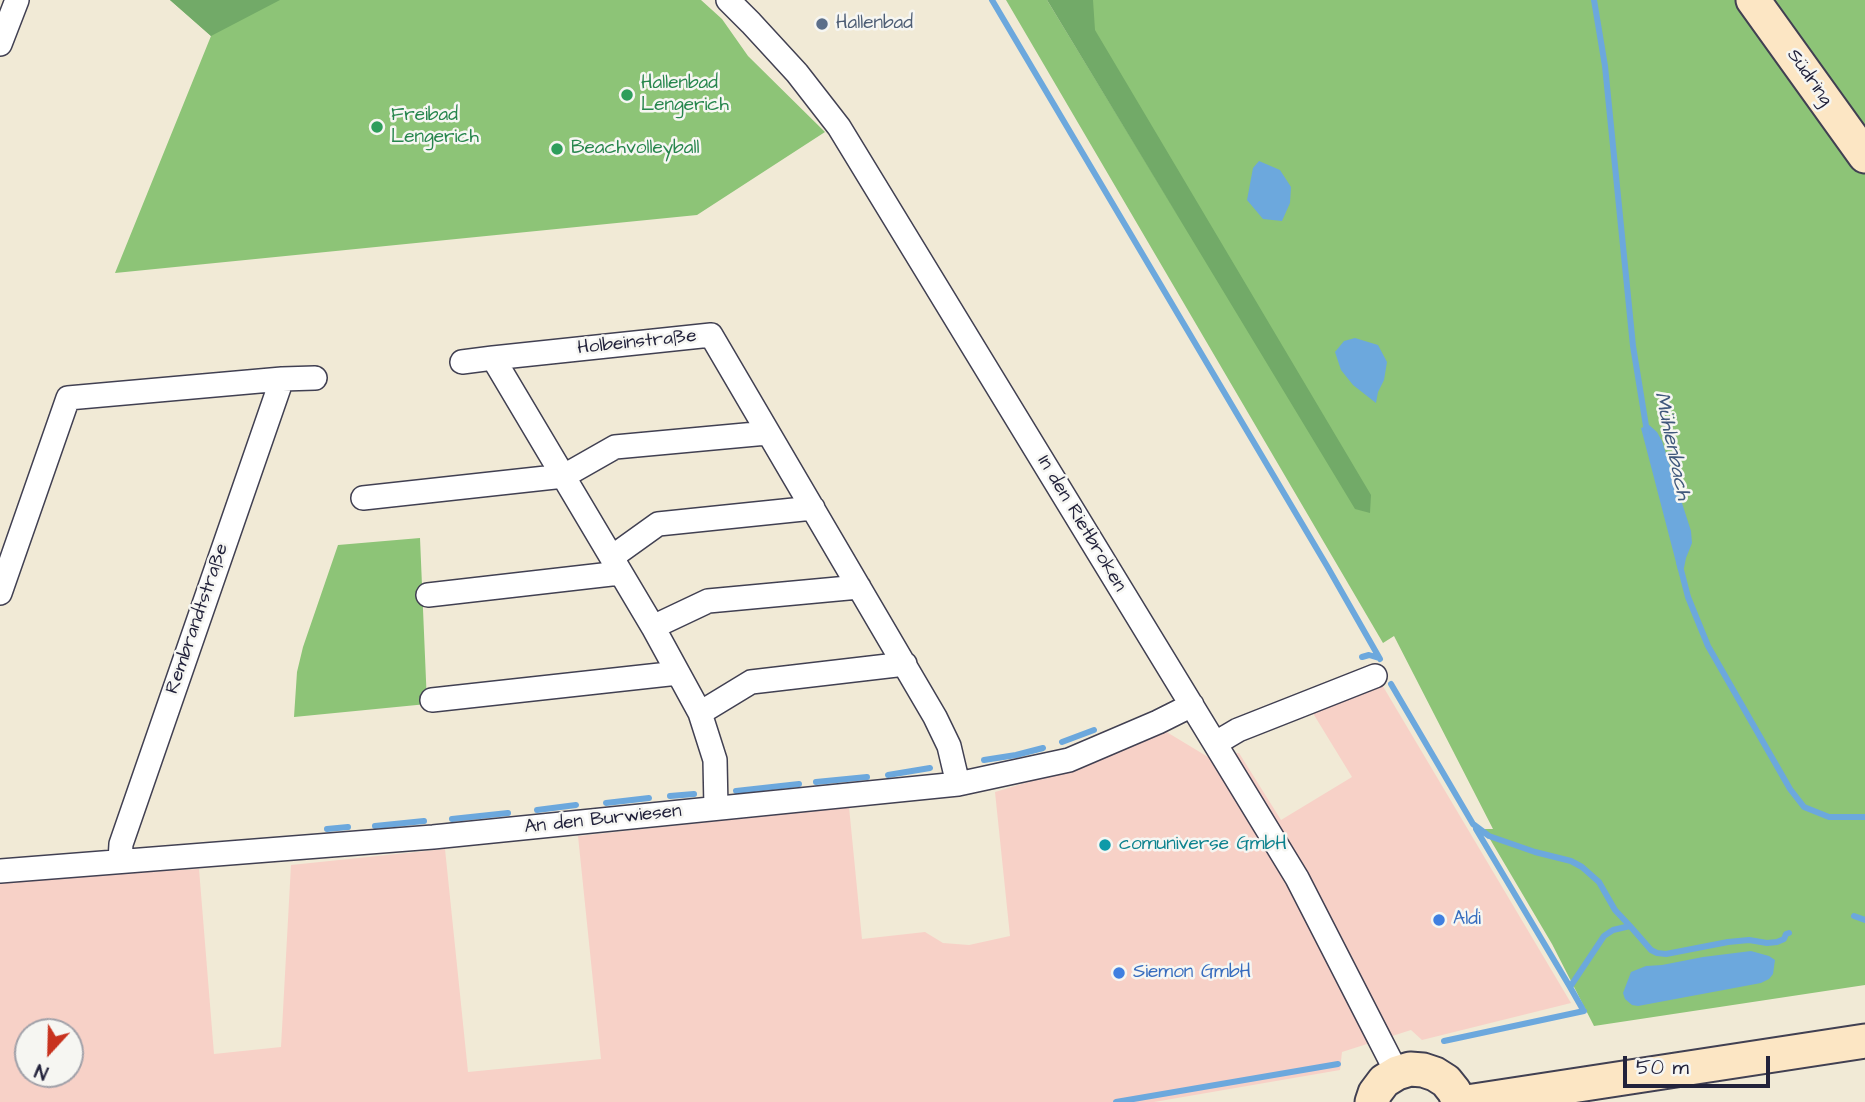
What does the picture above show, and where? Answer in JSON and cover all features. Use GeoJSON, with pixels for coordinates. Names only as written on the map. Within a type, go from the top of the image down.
{"type":"FeatureCollection","features":[{"type":"Feature","properties":{"kind":"main road","name":"Südring"},"geometry":{"type":"LineString","coordinates":[[1753,0],[1865,156]]}},
{"type":"Feature","properties":{"kind":"main road"},"geometry":{"type":"LineString","coordinates":[[1467,1102],[1865,1041]]}},
{"type":"Feature","properties":{"kind":"main road"},"geometry":{"type":"LineString","coordinates":[[1373,1102],[1375,1093],[1384,1081],[1409,1069],[1435,1073],[1446,1081],[1459,1102]]}},
{"type":"Feature","properties":{"kind":"street"},"geometry":{"type":"LineString","coordinates":[[0,44],[17,0]]}},
{"type":"Feature","properties":{"kind":"street","name":"In den Rietbroken"},"geometry":{"type":"LineString","coordinates":[[728,0],[797,73],[839,127],[1297,878],[1397,1073]]}},
{"type":"Feature","properties":{"kind":"street","name":"Holbeinstraße"},"geometry":{"type":"LineString","coordinates":[[462,362],[711,335],[935,716],[949,746],[958,784]]}},
{"type":"Feature","properties":{"kind":"street"},"geometry":{"type":"LineString","coordinates":[[493,358],[653,627],[700,713],[715,760],[716,808]]}},
{"type":"Feature","properties":{"kind":"street"},"geometry":{"type":"LineString","coordinates":[[0,593],[68,398],[315,378]]}},
{"type":"Feature","properties":{"kind":"street","name":"Rembrandtstraße"},"geometry":{"type":"LineString","coordinates":[[120,861],[121,844],[282,379]]}},
{"type":"Feature","properties":{"kind":"street"},"geometry":{"type":"LineString","coordinates":[[363,498],[564,476],[615,447],[767,432]]}},
{"type":"Feature","properties":{"kind":"street"},"geometry":{"type":"LineString","coordinates":[[428,595],[616,565],[658,524],[813,508]]}},
{"type":"Feature","properties":{"kind":"street"},"geometry":{"type":"LineString","coordinates":[[653,627],[708,601],[859,587]]}},
{"type":"Feature","properties":{"kind":"street"},"geometry":{"type":"LineString","coordinates":[[700,713],[751,682],[905,664]]}},
{"type":"Feature","properties":{"kind":"street"},"geometry":{"type":"LineString","coordinates":[[432,700],[678,673]]}},
{"type":"Feature","properties":{"kind":"street"},"geometry":{"type":"LineString","coordinates":[[1216,743],[1238,730],[1375,676]]}},
{"type":"Feature","properties":{"kind":"street","name":"An den Burwiesen"},"geometry":{"type":"LineString","coordinates":[[0,871],[420,838],[958,784],[1069,760],[1158,723],[1192,705]]}},
{"type":"Feature","properties":{"kind":"shaded area"},"geometry":{"type":"Polygon","coordinates":[[[1381,683],[1571,1003],[1422,1040],[1411,1030],[1342,1052],[1340,1070],[1154,1102],[0,1102],[0,882],[199,869],[214,1054],[281,1047],[291,865],[445,849],[468,1072],[601,1059],[578,836],[849,807],[862,939],[925,932],[943,943],[969,945],[1010,936],[995,792],[1085,765],[1165,731],[1208,757],[1239,753],[1281,820],[1352,777],[1311,710],[1381,683]]]}},
{"type":"Feature","properties":{"kind":"green space","name":"Freibad Lengerich"},"geometry":{"type":"Polygon","coordinates":[[[170,0],[701,0],[722,19],[748,56],[825,132],[697,215],[115,273],[211,36],[170,0]]]}},
{"type":"Feature","properties":{"kind":"green space"},"geometry":{"type":"Polygon","coordinates":[[[170,0],[280,0],[211,36],[170,0]]]}},
{"type":"Feature","properties":{"kind":"green space"},"geometry":{"type":"Polygon","coordinates":[[[1006,0],[1047,0],[1179,217],[1069,0],[1865,0],[1865,985],[1594,1026],[1552,944],[1484,829],[1493,829],[1394,636],[1383,643],[1006,0]]]}},
{"type":"Feature","properties":{"kind":"green space"},"geometry":{"type":"Polygon","coordinates":[[[1047,0],[1093,0],[1095,30],[1371,495],[1370,513],[1355,509],[1047,0]]]}},
{"type":"Feature","properties":{"kind":"green space"},"geometry":{"type":"Polygon","coordinates":[[[420,538],[427,704],[294,717],[297,672],[303,647],[338,545],[420,538]]]}},
{"type":"Feature","properties":{"kind":"water"},"geometry":{"type":"Polygon","coordinates":[[[1259,161],[1280,170],[1291,187],[1290,203],[1282,221],[1263,219],[1247,200],[1253,168],[1259,161]]]}},
{"type":"Feature","properties":{"kind":"water"},"geometry":{"type":"Polygon","coordinates":[[[1355,338],[1378,345],[1387,362],[1376,403],[1353,385],[1341,370],[1335,352],[1344,341],[1355,338]]]}},
{"type":"Feature","properties":{"kind":"water"},"geometry":{"type":"Polygon","coordinates":[[[1649,425],[1662,441],[1691,531],[1692,543],[1684,568],[1678,570],[1641,428],[1649,425]]]}},
{"type":"Feature","properties":{"kind":"water"},"geometry":{"type":"Polygon","coordinates":[[[1751,951],[1775,960],[1773,974],[1761,983],[1638,1006],[1625,999],[1623,993],[1631,972],[1646,966],[1751,951]]]}},
{"type":"Feature","properties":{"kind":"waterway"},"geometry":{"type":"LineString","coordinates":[[992,0],[1380,659]]}},
{"type":"Feature","properties":{"kind":"waterway","name":"Mühlenbach"},"geometry":{"type":"LineString","coordinates":[[1594,0],[1605,66],[1633,346],[1647,432]]}},
{"type":"Feature","properties":{"kind":"waterway","name":"Mühlenbach"},"geometry":{"type":"LineString","coordinates":[[1679,562],[1688,597],[1708,646],[1790,789],[1804,807],[1829,817],[1865,817]]}},
{"type":"Feature","properties":{"kind":"waterway"},"geometry":{"type":"LineString","coordinates":[[1362,657],[1369,655],[1379,658]]}},
{"type":"Feature","properties":{"kind":"waterway"},"geometry":{"type":"LineString","coordinates":[[1391,684],[1473,824],[1489,836],[1571,861],[1582,867],[1599,882],[1615,910],[1630,926]]}},
{"type":"Feature","properties":{"kind":"waterway"},"geometry":{"type":"LineString","coordinates":[[1062,742],[1094,730]]}},
{"type":"Feature","properties":{"kind":"waterway"},"geometry":{"type":"LineString","coordinates":[[984,760],[1043,748]]}},
{"type":"Feature","properties":{"kind":"waterway"},"geometry":{"type":"LineString","coordinates":[[888,775],[930,768]]}},
{"type":"Feature","properties":{"kind":"waterway"},"geometry":{"type":"LineString","coordinates":[[816,782],[867,777]]}},
{"type":"Feature","properties":{"kind":"waterway"},"geometry":{"type":"LineString","coordinates":[[736,791],[799,784]]}},
{"type":"Feature","properties":{"kind":"waterway"},"geometry":{"type":"LineString","coordinates":[[670,796],[694,794]]}},
{"type":"Feature","properties":{"kind":"waterway"},"geometry":{"type":"LineString","coordinates":[[606,803],[649,798]]}},
{"type":"Feature","properties":{"kind":"waterway"},"geometry":{"type":"LineString","coordinates":[[537,810],[576,805]]}},
{"type":"Feature","properties":{"kind":"waterway"},"geometry":{"type":"LineString","coordinates":[[452,819],[508,813]]}},
{"type":"Feature","properties":{"kind":"waterway"},"geometry":{"type":"LineString","coordinates":[[375,826],[424,821]]}},
{"type":"Feature","properties":{"kind":"waterway"},"geometry":{"type":"LineString","coordinates":[[327,829],[348,827]]}},
{"type":"Feature","properties":{"kind":"waterway"},"geometry":{"type":"LineString","coordinates":[[1476,829],[1570,987]]}},
{"type":"Feature","properties":{"kind":"waterway"},"geometry":{"type":"LineString","coordinates":[[1854,916],[1865,920]]}},
{"type":"Feature","properties":{"kind":"waterway"},"geometry":{"type":"LineString","coordinates":[[1582,1008],[1570,987],[1604,936],[1613,930],[1630,926],[1651,950],[1666,954],[1728,942],[1777,942],[1789,933]]}},
{"type":"Feature","properties":{"kind":"waterway"},"geometry":{"type":"LineString","coordinates":[[1444,1041],[1584,1011],[1582,1009]]}},
{"type":"Feature","properties":{"kind":"waterway"},"geometry":{"type":"LineString","coordinates":[[1116,1102],[1338,1064]]}},
{"type":"Feature","properties":{"kind":"place","name":"Hallenbad"},"geometry":{"type":"Point","coordinates":[822,24]}},
{"type":"Feature","properties":{"kind":"place","name":"Hallenbad Lengerich"},"geometry":{"type":"Point","coordinates":[627,95]}},
{"type":"Feature","properties":{"kind":"place","name":"Freibad Lengerich"},"geometry":{"type":"Point","coordinates":[377,127]}},
{"type":"Feature","properties":{"kind":"place","name":"Beachvolleyball"},"geometry":{"type":"Point","coordinates":[557,149]}},
{"type":"Feature","properties":{"kind":"place","name":"comuniverse GmbH"},"geometry":{"type":"Point","coordinates":[1105,845]}},
{"type":"Feature","properties":{"kind":"place","name":"Aldi"},"geometry":{"type":"Point","coordinates":[1439,920]}},
{"type":"Feature","properties":{"kind":"place","name":"Siemon GmbH"},"geometry":{"type":"Point","coordinates":[1119,973]}}]}
